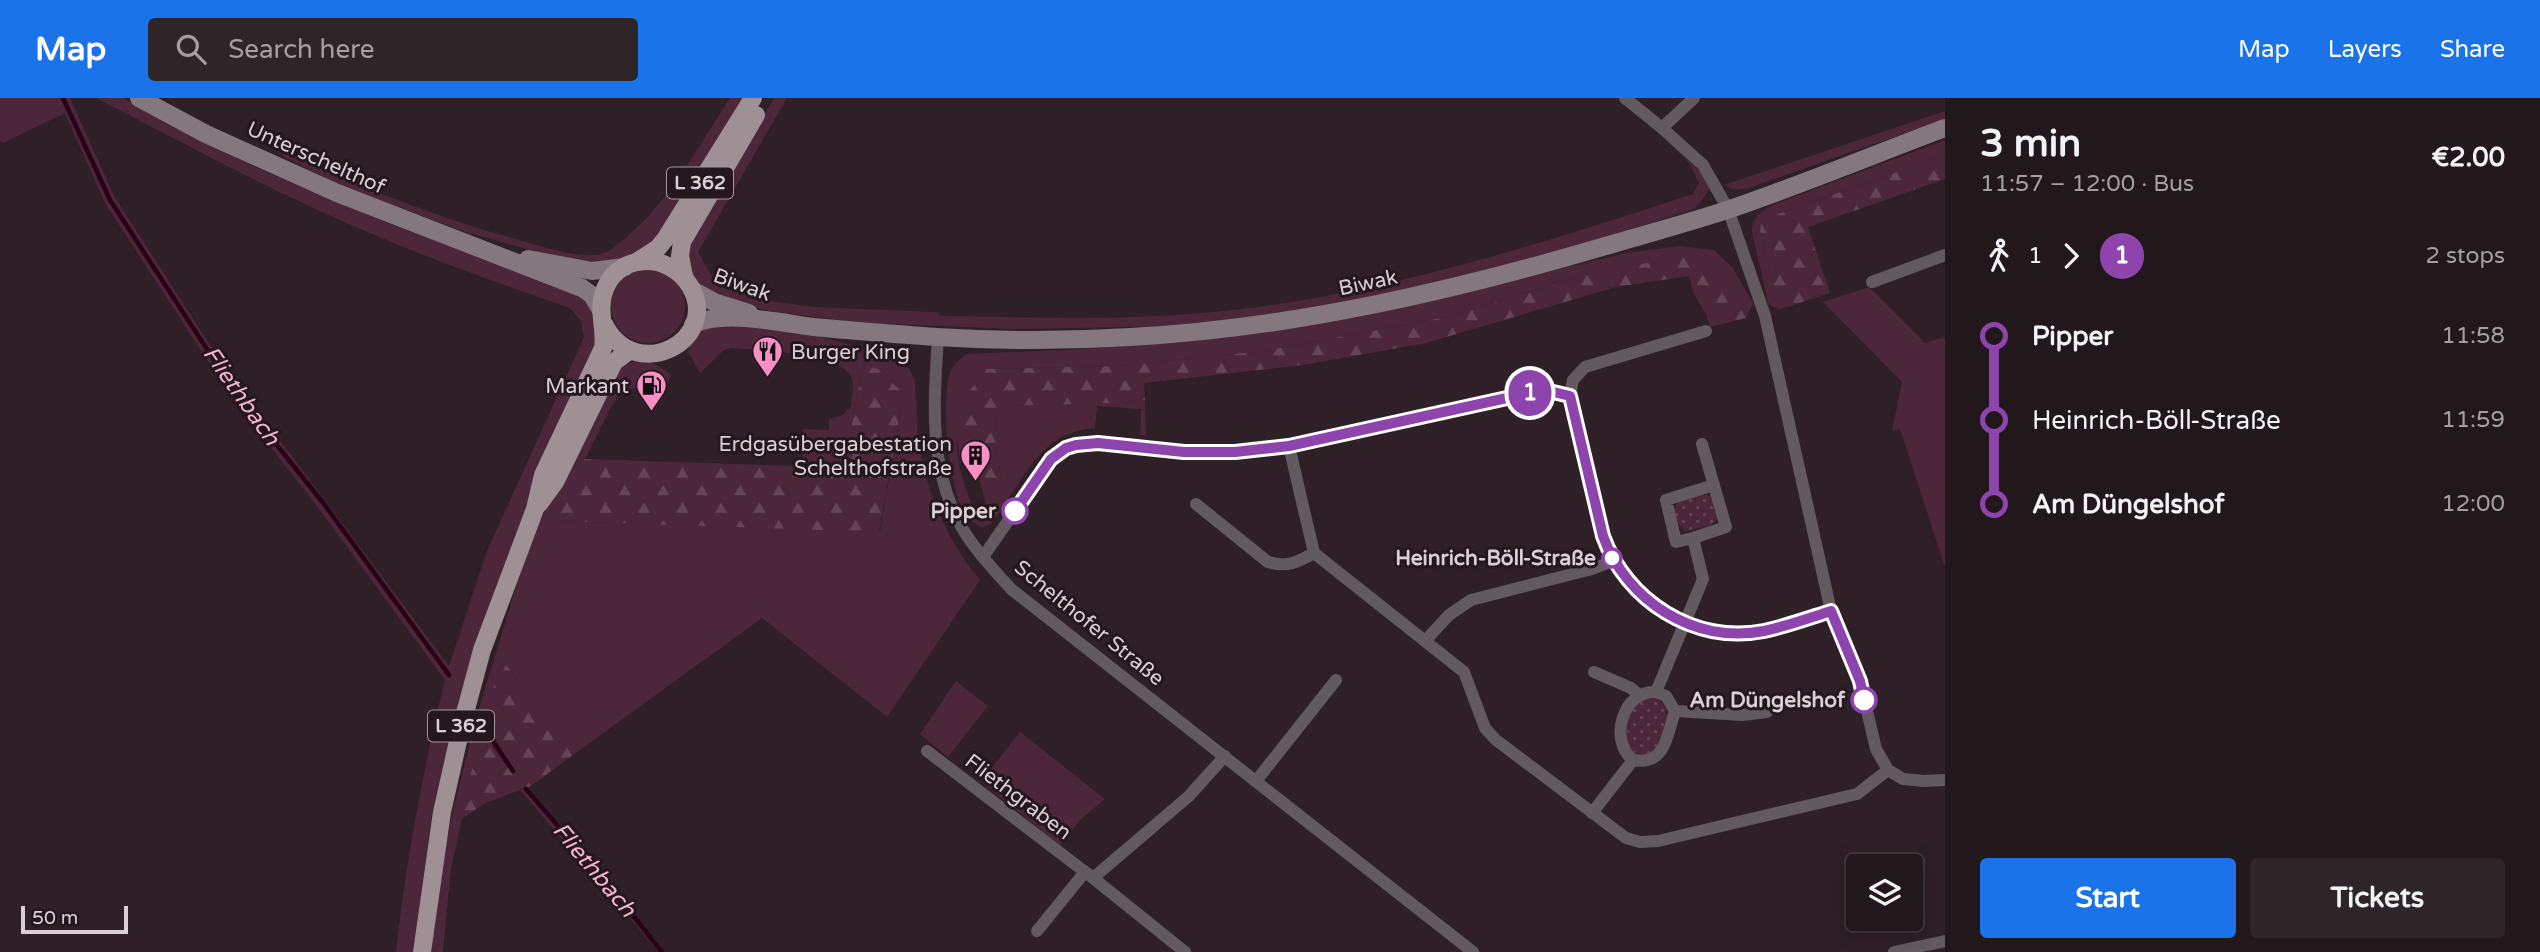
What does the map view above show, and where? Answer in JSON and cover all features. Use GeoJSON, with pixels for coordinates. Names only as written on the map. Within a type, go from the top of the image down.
{"type":"FeatureCollection","features":[{"type":"Feature","properties":{"kind":"main road","name":"L 362"},"geometry":{"type":"LineString","coordinates":[[631,264],[658,248],[666,238],[753,98]]}},
{"type":"Feature","properties":{"kind":"main road","name":"L 362"},"geometry":{"type":"LineString","coordinates":[[688,283],[680,256],[682,242],[765,98]]}},
{"type":"Feature","properties":{"kind":"main road"},"geometry":{"type":"LineString","coordinates":[[664,262],[673,267],[688,283],[696,308],[693,325],[681,342],[671,349],[657,354],[643,354],[629,351],[610,336],[603,317],[606,286],[631,264],[664,262]]}},
{"type":"Feature","properties":{"kind":"main road","name":"L 362"},"geometry":{"type":"LineString","coordinates":[[422,952],[442,812],[482,650],[535,509],[543,475],[603,348],[603,317]]}},
{"type":"Feature","properties":{"kind":"main road","name":"L 362"},"geometry":{"type":"LineString","coordinates":[[535,509],[555,481],[614,362],[629,351]]}},
{"type":"Feature","properties":{"kind":"street","name":"Unterschelthof"},"geometry":{"type":"LineString","coordinates":[[139,98],[206,134],[337,194],[582,288],[592,295],[603,317]]}},
{"type":"Feature","properties":{"kind":"street"},"geometry":{"type":"LineString","coordinates":[[1625,98],[1703,165],[1728,209],[1765,316],[1831,611],[1860,681],[1875,748],[1888,770],[1903,779],[1923,782],[1945,780]]}},
{"type":"Feature","properties":{"kind":"street"},"geometry":{"type":"LineString","coordinates":[[1662,128],[1693,98]]}},
{"type":"Feature","properties":{"kind":"street","name":"Biwak"},"geometry":{"type":"LineString","coordinates":[[693,325],[714,318],[776,321],[812,327],[938,337],[1043,340],[1130,337],[1249,327],[1332,314],[1451,289],[1536,267],[1728,209],[1945,128]]}},
{"type":"Feature","properties":{"kind":"street","name":"Unterschelthof"},"geometry":{"type":"LineString","coordinates":[[480,248],[584,270],[604,271],[631,264]]}},
{"type":"Feature","properties":{"kind":"street"},"geometry":{"type":"LineString","coordinates":[[1872,282],[1945,255]]}},
{"type":"Feature","properties":{"kind":"street","name":"Biwak"},"geometry":{"type":"LineString","coordinates":[[688,283],[715,302],[776,321]]}},
{"type":"Feature","properties":{"kind":"street"},"geometry":{"type":"LineString","coordinates":[[1706,331],[1585,367],[1573,380],[1570,396],[1603,536],[1613,561],[1634,589],[1668,615],[1723,633],[1764,631],[1831,611]]}},
{"type":"Feature","properties":{"kind":"street","name":"Schelthofer Straße"},"geometry":{"type":"LineString","coordinates":[[938,337],[935,389],[936,454],[953,508],[962,527],[983,557],[1011,589],[1473,952]]}},
{"type":"Feature","properties":{"kind":"street"},"geometry":{"type":"LineString","coordinates":[[983,557],[1042,470],[1066,448],[1098,443],[1184,452],[1235,452],[1289,446],[1525,394],[1549,391],[1570,396]]}},
{"type":"Feature","properties":{"kind":"street"},"geometry":{"type":"LineString","coordinates":[[1702,444],[1714,485],[1726,527],[1676,542],[1666,500],[1714,485]]}},
{"type":"Feature","properties":{"kind":"street"},"geometry":{"type":"LineString","coordinates":[[1289,446],[1314,553],[1464,672],[1485,728],[1496,740],[1626,838],[1640,842],[1658,841],[1857,794],[1888,770]]}},
{"type":"Feature","properties":{"kind":"street"},"geometry":{"type":"LineString","coordinates":[[1196,504],[1268,562],[1280,566],[1288,565],[1314,553]]}},
{"type":"Feature","properties":{"kind":"street"},"geometry":{"type":"LineString","coordinates":[[1656,692],[1703,579],[1693,538]]}},
{"type":"Feature","properties":{"kind":"street"},"geometry":{"type":"LineString","coordinates":[[1425,640],[1449,615],[1471,600],[1592,569],[1613,561]]}},
{"type":"Feature","properties":{"kind":"street"},"geometry":{"type":"LineString","coordinates":[[1594,672],[1631,688],[1639,695]]}},
{"type":"Feature","properties":{"kind":"street"},"geometry":{"type":"LineString","coordinates":[[1256,782],[1336,680]]}},
{"type":"Feature","properties":{"kind":"street"},"geometry":{"type":"LineString","coordinates":[[1646,691],[1656,692],[1666,696],[1675,711],[1662,750],[1655,758],[1633,760],[1622,748],[1620,729],[1629,703],[1646,691]]}},
{"type":"Feature","properties":{"kind":"street"},"geometry":{"type":"LineString","coordinates":[[1675,711],[1742,715],[1767,712]]}},
{"type":"Feature","properties":{"kind":"street","name":"Fliethgraben"},"geometry":{"type":"LineString","coordinates":[[927,751],[1185,952]]}},
{"type":"Feature","properties":{"kind":"street"},"geometry":{"type":"LineString","coordinates":[[1037,931],[1089,875],[1189,796],[1225,756]]}},
{"type":"Feature","properties":{"kind":"street"},"geometry":{"type":"LineString","coordinates":[[1592,813],[1633,760]]}},
{"type":"Feature","properties":{"kind":"street"},"geometry":{"type":"LineString","coordinates":[[1894,952],[1945,941]]}},
{"type":"Feature","properties":{"kind":"green space"},"geometry":{"type":"Polygon","coordinates":[[[0,98],[70,98],[114,196],[219,359],[449,666],[487,551],[584,337],[581,321],[570,308],[441,262],[331,216],[96,98],[123,98],[244,162],[337,203],[578,290],[590,300],[600,342],[538,477],[459,701],[433,807],[413,952],[396,952],[416,815],[445,680],[316,505],[232,398],[105,203],[65,113],[3,143],[0,141],[0,98]]]}},
{"type":"Feature","properties":{"kind":"green space"},"geometry":{"type":"Polygon","coordinates":[[[730,98],[747,98],[652,248],[616,264],[587,266],[465,232],[338,184],[284,157],[278,150],[432,213],[554,250],[595,255],[613,248],[654,210],[681,174],[730,98]]]}},
{"type":"Feature","properties":{"kind":"green space"},"geometry":{"type":"Polygon","coordinates":[[[774,98],[787,98],[698,252],[718,287],[770,301],[814,307],[936,312],[941,316],[1071,318],[1169,315],[1264,306],[1327,296],[1450,268],[1693,194],[1699,183],[1690,164],[1664,138],[1701,172],[1710,189],[1695,209],[1495,271],[1347,303],[1185,326],[1017,329],[863,323],[770,311],[718,298],[697,284],[687,265],[686,253],[774,98]]]}},
{"type":"Feature","properties":{"kind":"green space"},"geometry":{"type":"Polygon","coordinates":[[[1945,111],[1945,119],[1749,188],[1734,190],[1724,185],[1945,111]]]}},
{"type":"Feature","properties":{"kind":"green space"},"geometry":{"type":"Polygon","coordinates":[[[1945,140],[1945,155],[1767,218],[1761,223],[1760,231],[1778,310],[1768,303],[1752,232],[1753,222],[1758,215],[1773,205],[1945,140]]]}},
{"type":"Feature","properties":{"kind":"green space"},"geometry":{"type":"Polygon","coordinates":[[[1945,155],[1945,179],[1808,227],[1830,293],[1778,310],[1760,231],[1761,223],[1767,218],[1945,155]]]}},
{"type":"Feature","properties":{"kind":"green space"},"geometry":{"type":"Polygon","coordinates":[[[1679,246],[1714,250],[1733,268],[1753,303],[1746,318],[1724,274],[1595,272],[1447,317],[1263,351],[1118,366],[985,369],[958,434],[957,444],[964,482],[982,528],[968,518],[961,507],[951,469],[946,401],[951,370],[966,354],[1171,342],[1355,318],[1626,253],[1679,246]]]}},
{"type":"Feature","properties":{"kind":"green space"},"geometry":{"type":"Polygon","coordinates":[[[1683,257],[1706,260],[1724,274],[1746,318],[1710,327],[1707,316],[1693,292],[1689,276],[1616,287],[1426,343],[1303,365],[1144,383],[1145,400],[1004,406],[999,414],[995,432],[1001,480],[995,489],[1008,499],[993,522],[982,528],[972,509],[986,505],[975,460],[960,463],[957,437],[960,404],[985,369],[1118,366],[1263,351],[1447,317],[1595,272],[1683,257]]]}},
{"type":"Feature","properties":{"kind":"green space"},"geometry":{"type":"Polygon","coordinates":[[[641,269],[655,269],[669,275],[679,285],[685,306],[683,320],[669,337],[655,343],[641,343],[627,337],[617,327],[611,313],[611,299],[617,285],[627,275],[641,269]]]}},
{"type":"Feature","properties":{"kind":"green space"},"geometry":{"type":"Polygon","coordinates":[[[1869,287],[1925,343],[1945,337],[1945,567],[1900,429],[1892,431],[1902,382],[1823,302],[1869,287]]]}},
{"type":"Feature","properties":{"kind":"green space"},"geometry":{"type":"Polygon","coordinates":[[[715,322],[819,336],[884,354],[909,369],[915,380],[920,450],[931,492],[952,539],[980,580],[887,717],[762,618],[573,755],[502,659],[518,774],[513,775],[482,729],[451,868],[443,952],[430,952],[441,867],[454,807],[475,722],[529,544],[618,367],[640,361],[652,363],[671,375],[667,384],[648,389],[623,388],[554,521],[880,531],[902,402],[906,396],[863,365],[847,451],[839,464],[827,467],[802,465],[803,429],[829,430],[829,419],[843,415],[851,406],[852,379],[846,370],[818,358],[732,348],[724,350],[700,373],[688,352],[698,334],[715,322]]]}},
{"type":"Feature","properties":{"kind":"green space"},"geometry":{"type":"Polygon","coordinates":[[[863,365],[878,369],[906,396],[902,402],[879,532],[554,521],[584,459],[826,467],[839,464],[847,451],[863,365]]]}},
{"type":"Feature","properties":{"kind":"green space"},"geometry":{"type":"Polygon","coordinates":[[[1145,400],[1146,436],[1140,435],[1141,409],[1097,406],[1095,428],[1065,436],[1053,443],[1034,462],[1008,499],[995,489],[1001,480],[995,432],[999,414],[1004,406],[1145,400]]]}},
{"type":"Feature","properties":{"kind":"green space"},"geometry":{"type":"Polygon","coordinates":[[[1701,495],[1713,498],[1719,518],[1709,526],[1685,531],[1676,521],[1674,508],[1678,502],[1701,495]]]}},
{"type":"Feature","properties":{"kind":"green space"},"geometry":{"type":"Polygon","coordinates":[[[502,659],[573,755],[531,786],[485,803],[460,820],[482,728],[513,775],[518,774],[483,723],[502,659]]]}},
{"type":"Feature","properties":{"kind":"green space"},"geometry":{"type":"Polygon","coordinates":[[[956,681],[988,706],[948,757],[920,734],[956,681]]]}},
{"type":"Feature","properties":{"kind":"green space"},"geometry":{"type":"Polygon","coordinates":[[[1655,697],[1665,708],[1667,722],[1655,751],[1639,754],[1629,749],[1629,718],[1637,701],[1655,697]]]}},
{"type":"Feature","properties":{"kind":"green space"},"geometry":{"type":"Polygon","coordinates":[[[1020,732],[1105,799],[1081,819],[1060,845],[981,782],[1020,732]]]}},
{"type":"Feature","properties":{"kind":"green space"},"geometry":{"type":"Polygon","coordinates":[[[527,787],[601,872],[664,952],[659,952],[520,790],[527,787]]]}},
{"type":"Feature","properties":{"kind":"waterway","name":"Fliethbach"},"geometry":{"type":"LineString","coordinates":[[63,98],[110,200],[236,394],[324,504],[449,675]]}},
{"type":"Feature","properties":{"kind":"waterway","name":"Fliethbach"},"geometry":{"type":"LineString","coordinates":[[483,726],[513,771]]}},
{"type":"Feature","properties":{"kind":"waterway","name":"Fliethbach"},"geometry":{"type":"LineString","coordinates":[[526,789],[603,878],[662,952]]}},
{"type":"Feature","properties":{"kind":"bus line","name":"1"},"geometry":{"type":"LineString","coordinates":[[1015,511],[1051,459],[1066,448],[1076,445],[1098,443],[1184,452],[1235,452],[1289,446],[1525,394],[1559,392],[1570,396],[1603,536],[1613,561],[1634,589],[1668,615],[1704,629],[1723,633],[1764,631],[1831,611],[1860,681],[1864,700]]}},
{"type":"Feature","properties":{"kind":"place","name":"Burger King"},"geometry":{"type":"Point","coordinates":[768,379]}},
{"type":"Feature","properties":{"kind":"place","name":"Markant"},"geometry":{"type":"Point","coordinates":[652,413]}},
{"type":"Feature","properties":{"kind":"place","name":"Erdgasübergabestation Schelthofstraße"},"geometry":{"type":"Point","coordinates":[975,483]}},
{"type":"Feature","properties":{"kind":"place","name":"Pipper"},"geometry":{"type":"Point","coordinates":[1015,511]}},
{"type":"Feature","properties":{"kind":"place","name":"Heinrich-Böll-Straße"},"geometry":{"type":"Point","coordinates":[1612,558]}},
{"type":"Feature","properties":{"kind":"place","name":"Am Düngelshof"},"geometry":{"type":"Point","coordinates":[1864,700]}}]}
